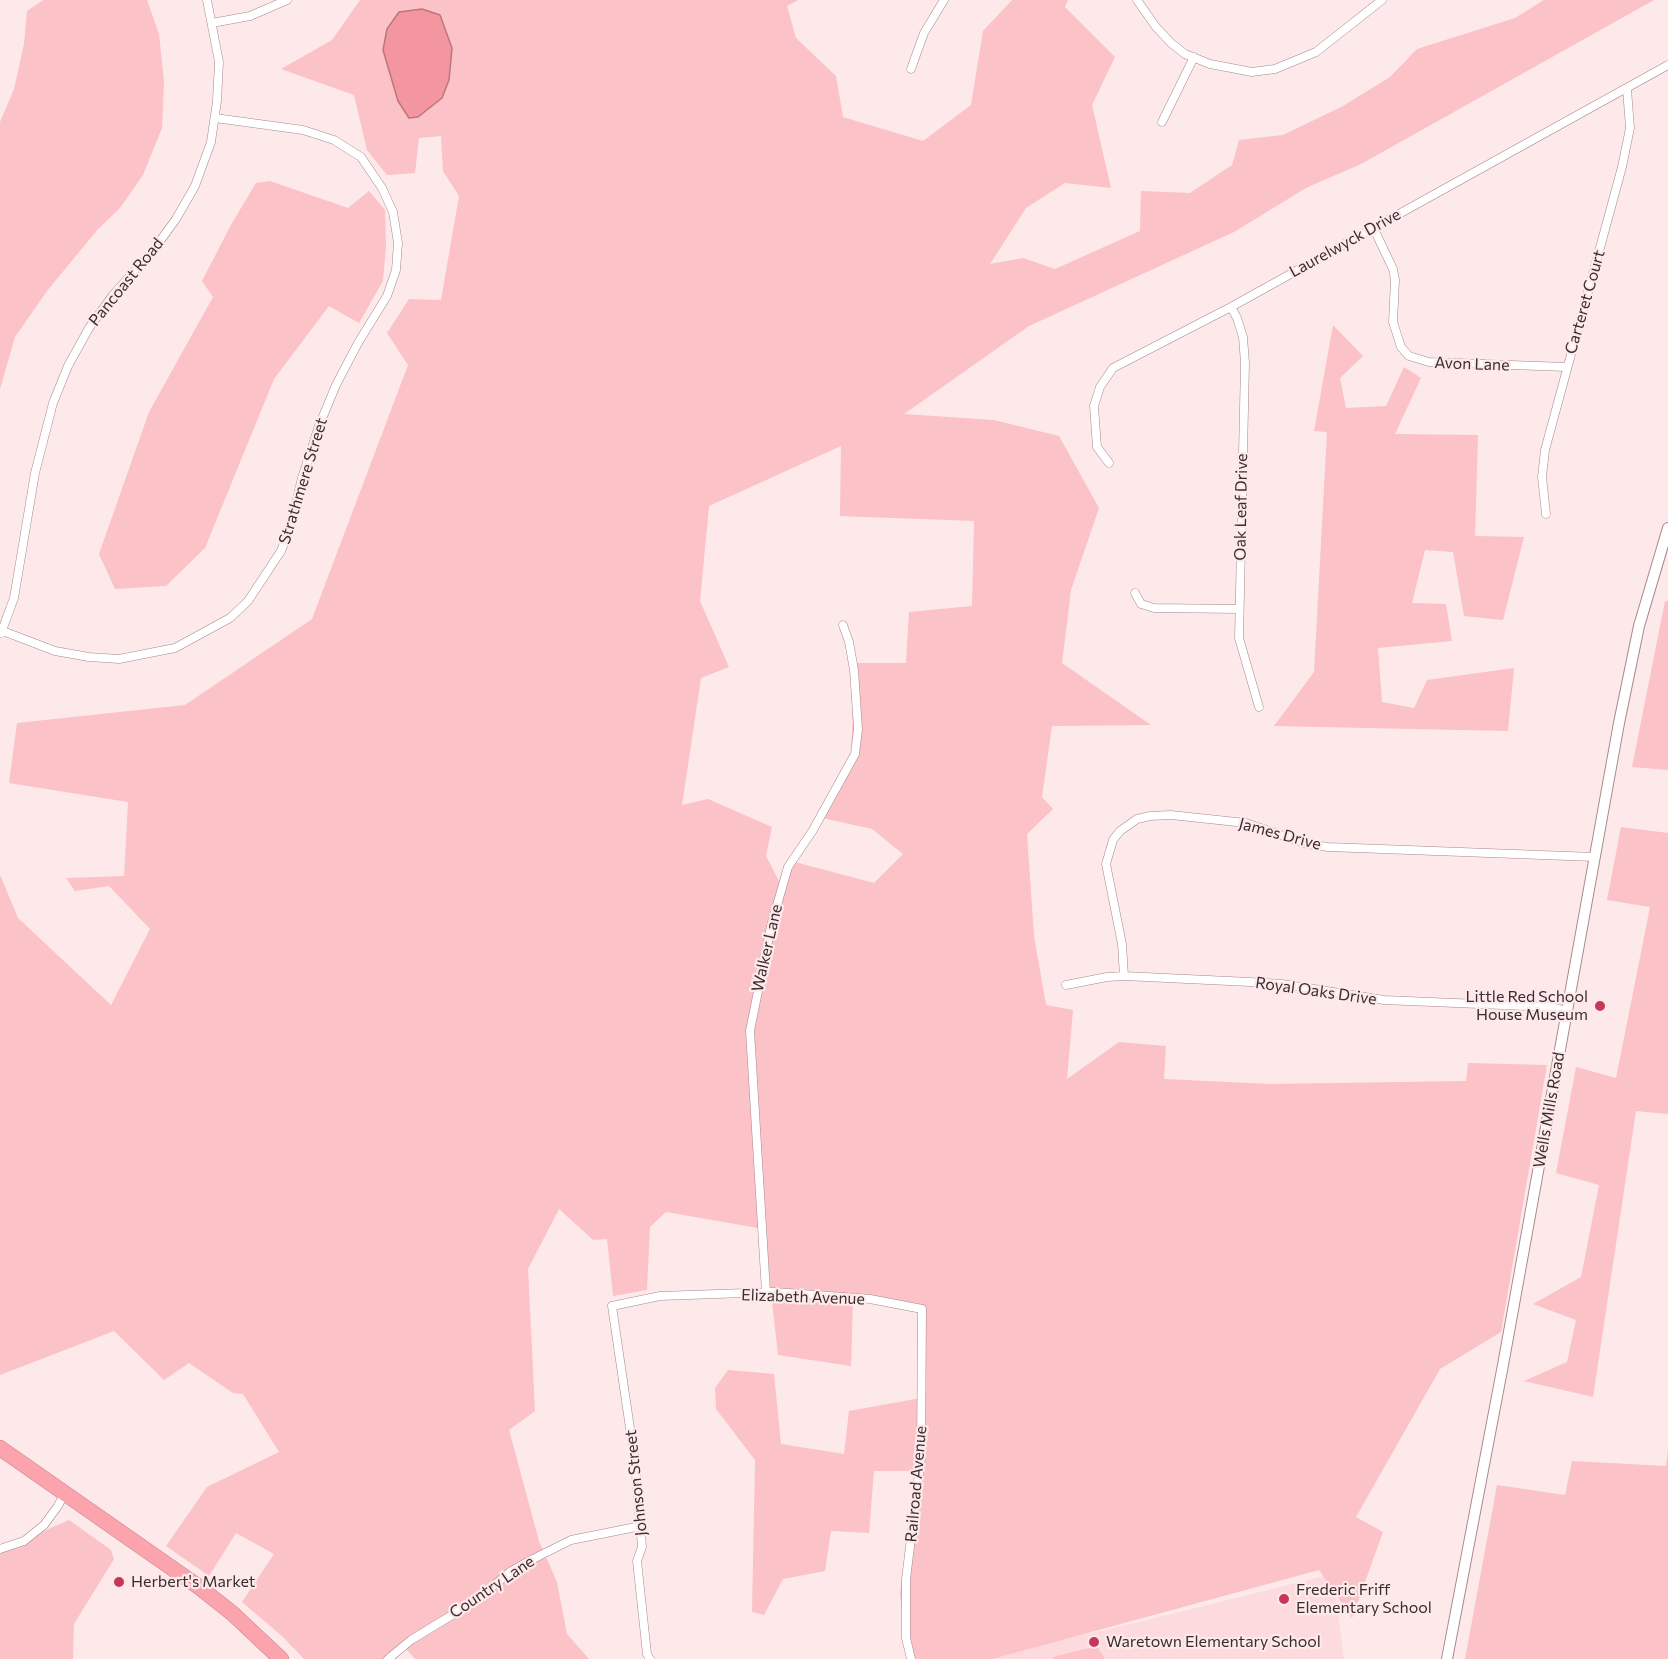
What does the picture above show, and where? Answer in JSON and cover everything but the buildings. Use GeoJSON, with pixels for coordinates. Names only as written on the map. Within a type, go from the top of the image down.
{"type":"FeatureCollection","features":[{"type":"Feature","properties":{"kind":"highway"},"geometry":{"type":"LineString","coordinates":[[0,1448],[199,1587],[232,1613],[281,1659]]}},
{"type":"Feature","properties":{"kind":"main road","name":"Wells Mills Road"},"geometry":{"type":"LineString","coordinates":[[1448,1659],[1633,653],[1668,528]]}},
{"type":"Feature","properties":{"kind":"street","name":"Pancoast Road"},"geometry":{"type":"LineString","coordinates":[[1,632],[14,598],[35,473],[53,403],[68,366],[89,328],[113,295],[155,248],[176,219],[195,186],[211,142],[219,62],[207,0]]}},
{"type":"Feature","properties":{"kind":"street"},"geometry":{"type":"LineString","coordinates":[[212,23],[250,16],[287,0]]}},
{"type":"Feature","properties":{"kind":"street"},"geometry":{"type":"LineString","coordinates":[[910,69],[924,33],[944,0]]}},
{"type":"Feature","properties":{"kind":"street"},"geometry":{"type":"LineString","coordinates":[[1137,0],[1171,43],[1185,54],[1229,69],[1252,72],[1275,69],[1316,51],[1382,0]]}},
{"type":"Feature","properties":{"kind":"street"},"geometry":{"type":"LineString","coordinates":[[1162,122],[1194,57]]}},
{"type":"Feature","properties":{"kind":"street","name":"Laurelwyck Drive"},"geometry":{"type":"LineString","coordinates":[[1109,463],[1097,447],[1094,416],[1096,396],[1113,368],[1231,307],[1373,227],[1627,90],[1668,65]]}},
{"type":"Feature","properties":{"kind":"street","name":"Carteret Court"},"geometry":{"type":"LineString","coordinates":[[1546,514],[1542,477],[1545,450],[1628,139],[1630,116],[1627,90]]}},
{"type":"Feature","properties":{"kind":"street","name":"Strathmere Street"},"geometry":{"type":"LineString","coordinates":[[1,632],[55,651],[119,659],[175,648],[230,618],[248,601],[281,551],[290,528],[302,478],[319,426],[336,385],[357,343],[387,297],[396,270],[398,243],[393,212],[382,188],[361,157],[334,141],[303,130],[215,118]]}},
{"type":"Feature","properties":{"kind":"street","name":"Avon Lane"},"geometry":{"type":"LineString","coordinates":[[1373,227],[1393,269],[1395,280],[1393,322],[1401,347],[1409,356],[1429,362],[1566,367]]}},
{"type":"Feature","properties":{"kind":"street","name":"Oak Leaf Drive"},"geometry":{"type":"LineString","coordinates":[[1231,307],[1243,338],[1245,363],[1240,648],[1259,707]]}},
{"type":"Feature","properties":{"kind":"street"},"geometry":{"type":"LineString","coordinates":[[1135,593],[1142,604],[1154,608],[1239,609]]}},
{"type":"Feature","properties":{"kind":"street","name":"Walker Lane"},"geometry":{"type":"LineString","coordinates":[[766,1292],[750,1031],[762,964],[788,867],[813,830],[855,754],[858,729],[854,670],[843,625]]}},
{"type":"Feature","properties":{"kind":"street","name":"James Drive"},"geometry":{"type":"LineString","coordinates":[[1124,976],[1122,944],[1106,864],[1113,840],[1120,831],[1137,819],[1171,815],[1246,823],[1307,844],[1328,847],[1595,857]]}},
{"type":"Feature","properties":{"kind":"street","name":"Royal Oaks Drive"},"geometry":{"type":"LineString","coordinates":[[1066,985],[1124,976],[1282,984],[1384,1000],[1519,1005],[1550,1007],[1567,1011]]}},
{"type":"Feature","properties":{"kind":"street","name":"Elizabeth Avenue"},"geometry":{"type":"LineString","coordinates":[[612,1306],[660,1296],[766,1292],[870,1299],[922,1309]]}},
{"type":"Feature","properties":{"kind":"street","name":"Johnson Street"},"geometry":{"type":"LineString","coordinates":[[612,1306],[635,1462],[642,1546],[637,1561],[650,1659]]}},
{"type":"Feature","properties":{"kind":"street","name":"Railroad Avenue"},"geometry":{"type":"LineString","coordinates":[[911,1659],[906,1638],[906,1579],[921,1457],[922,1309]]}},
{"type":"Feature","properties":{"kind":"street"},"geometry":{"type":"LineString","coordinates":[[0,1549],[24,1541],[44,1526],[65,1492]]}},
{"type":"Feature","properties":{"kind":"street","name":"Country Lane"},"geometry":{"type":"LineString","coordinates":[[388,1659],[411,1640],[475,1601],[510,1572],[531,1560],[571,1540],[641,1526]]}},
{"type":"Feature","properties":{"kind":"shaded area"},"geometry":{"type":"Polygon","coordinates":[[[43,0],[147,0],[159,34],[164,81],[162,128],[143,175],[120,208],[98,229],[47,291],[15,337],[0,389],[0,122],[14,89],[24,44],[27,11],[43,0]]]}},
{"type":"Feature","properties":{"kind":"shaded area"},"geometry":{"type":"Polygon","coordinates":[[[360,0],[798,0],[787,6],[796,38],[836,76],[843,117],[923,141],[971,105],[983,31],[1012,0],[1068,0],[1065,7],[1115,57],[1092,105],[1111,188],[1065,183],[1026,208],[990,264],[1023,258],[1055,269],[1140,231],[1141,191],[1190,193],[1232,165],[1239,140],[1283,135],[1343,106],[1390,77],[1417,49],[1515,18],[1544,0],[1654,0],[1361,164],[1306,188],[1234,232],[1029,326],[904,414],[994,420],[1059,436],[1099,508],[1071,590],[1062,663],[1151,725],[1052,726],[1042,797],[1053,809],[1027,834],[1034,936],[1046,1005],[1073,1010],[1067,1079],[1119,1042],[1166,1046],[1164,1079],[1270,1084],[1466,1081],[1468,1063],[1547,1065],[1501,1332],[1440,1369],[1356,1517],[1383,1532],[1352,1618],[1319,1570],[992,1659],[909,1659],[900,1594],[916,1471],[874,1471],[869,1533],[831,1531],[825,1571],[783,1579],[764,1615],[752,1612],[755,1460],[716,1409],[715,1388],[728,1370],[774,1374],[781,1444],[844,1454],[849,1411],[921,1398],[922,1308],[853,1300],[851,1366],[778,1355],[764,1229],[666,1212],[650,1227],[647,1290],[613,1296],[607,1239],[593,1240],[559,1209],[528,1269],[535,1411],[509,1430],[539,1541],[557,1582],[567,1634],[589,1659],[415,1659],[406,1649],[396,1659],[304,1659],[283,1637],[242,1602],[274,1554],[236,1533],[209,1576],[166,1546],[207,1487],[279,1452],[243,1394],[233,1393],[189,1363],[164,1380],[114,1331],[0,1375],[0,875],[18,918],[111,1005],[150,929],[109,886],[75,891],[66,878],[124,876],[128,802],[9,783],[17,723],[185,705],[312,619],[408,365],[387,333],[409,299],[441,300],[459,196],[443,171],[441,136],[419,138],[415,173],[387,175],[367,150],[354,95],[281,69],[332,40],[360,0]],[[841,446],[709,506],[700,601],[729,667],[701,678],[682,805],[708,799],[772,827],[766,856],[779,881],[795,862],[874,883],[903,854],[872,829],[822,818],[851,755],[855,663],[906,663],[909,612],[972,606],[974,521],[840,516],[841,446]]]}},
{"type":"Feature","properties":{"kind":"shaded area"},"geometry":{"type":"Polygon","coordinates":[[[422,9],[440,15],[452,48],[449,80],[442,98],[418,117],[409,118],[398,101],[383,50],[387,29],[399,12],[422,9]]]}},
{"type":"Feature","properties":{"kind":"shaded area"},"geometry":{"type":"Polygon","coordinates":[[[270,181],[348,208],[369,191],[385,210],[386,246],[383,281],[359,323],[329,306],[274,379],[205,548],[166,586],[115,589],[99,554],[149,412],[213,297],[202,281],[232,223],[256,183],[270,181]]]}},
{"type":"Feature","properties":{"kind":"shaded area"},"geometry":{"type":"Polygon","coordinates":[[[1333,325],[1363,356],[1340,378],[1346,408],[1386,406],[1404,367],[1421,378],[1395,434],[1478,435],[1475,536],[1524,537],[1503,620],[1464,616],[1453,552],[1425,550],[1412,603],[1446,604],[1452,641],[1378,648],[1382,702],[1414,708],[1427,680],[1514,668],[1508,731],[1274,726],[1314,672],[1327,432],[1314,431],[1333,325]]]}},
{"type":"Feature","properties":{"kind":"shaded area"},"geometry":{"type":"Polygon","coordinates":[[[1665,601],[1668,601],[1668,770],[1632,767],[1665,601]]]}},
{"type":"Feature","properties":{"kind":"shaded area"},"geometry":{"type":"Polygon","coordinates":[[[1621,827],[1668,833],[1668,1114],[1636,1111],[1593,1397],[1524,1381],[1567,1362],[1576,1320],[1533,1304],[1581,1277],[1599,1185],[1556,1173],[1576,1067],[1616,1078],[1650,907],[1607,900],[1621,827]]]}},
{"type":"Feature","properties":{"kind":"shaded area"},"geometry":{"type":"Polygon","coordinates":[[[1668,1449],[1668,1659],[1465,1659],[1497,1485],[1565,1495],[1572,1461],[1666,1466],[1668,1449]]]}},
{"type":"Feature","properties":{"kind":"shaded area"},"geometry":{"type":"Polygon","coordinates":[[[69,1520],[111,1550],[114,1559],[74,1624],[73,1659],[0,1659],[0,1550],[69,1520]]]}},
{"type":"Feature","properties":{"kind":"shaded area","name":"Frederic Friff Elementary School"},"geometry":{"type":"Polygon","coordinates":[[[1333,1574],[1344,1659],[972,1659],[1131,1624],[1333,1574]]]}},
{"type":"Feature","properties":{"kind":"shaded area"},"geometry":{"type":"Polygon","coordinates":[[[1097,1646],[1105,1659],[1053,1659],[1053,1657],[1097,1646]]]}},
{"type":"Feature","properties":{"kind":"place","name":"Little Red School House Museum"},"geometry":{"type":"Point","coordinates":[1600,1006]}},
{"type":"Feature","properties":{"kind":"place","name":"Herbert's Market"},"geometry":{"type":"Point","coordinates":[119,1582]}},
{"type":"Feature","properties":{"kind":"place","name":"Frederic Friff Elementary School"},"geometry":{"type":"Point","coordinates":[1284,1599]}},
{"type":"Feature","properties":{"kind":"place","name":"Waretown Elementary School"},"geometry":{"type":"Point","coordinates":[1094,1642]}}]}
